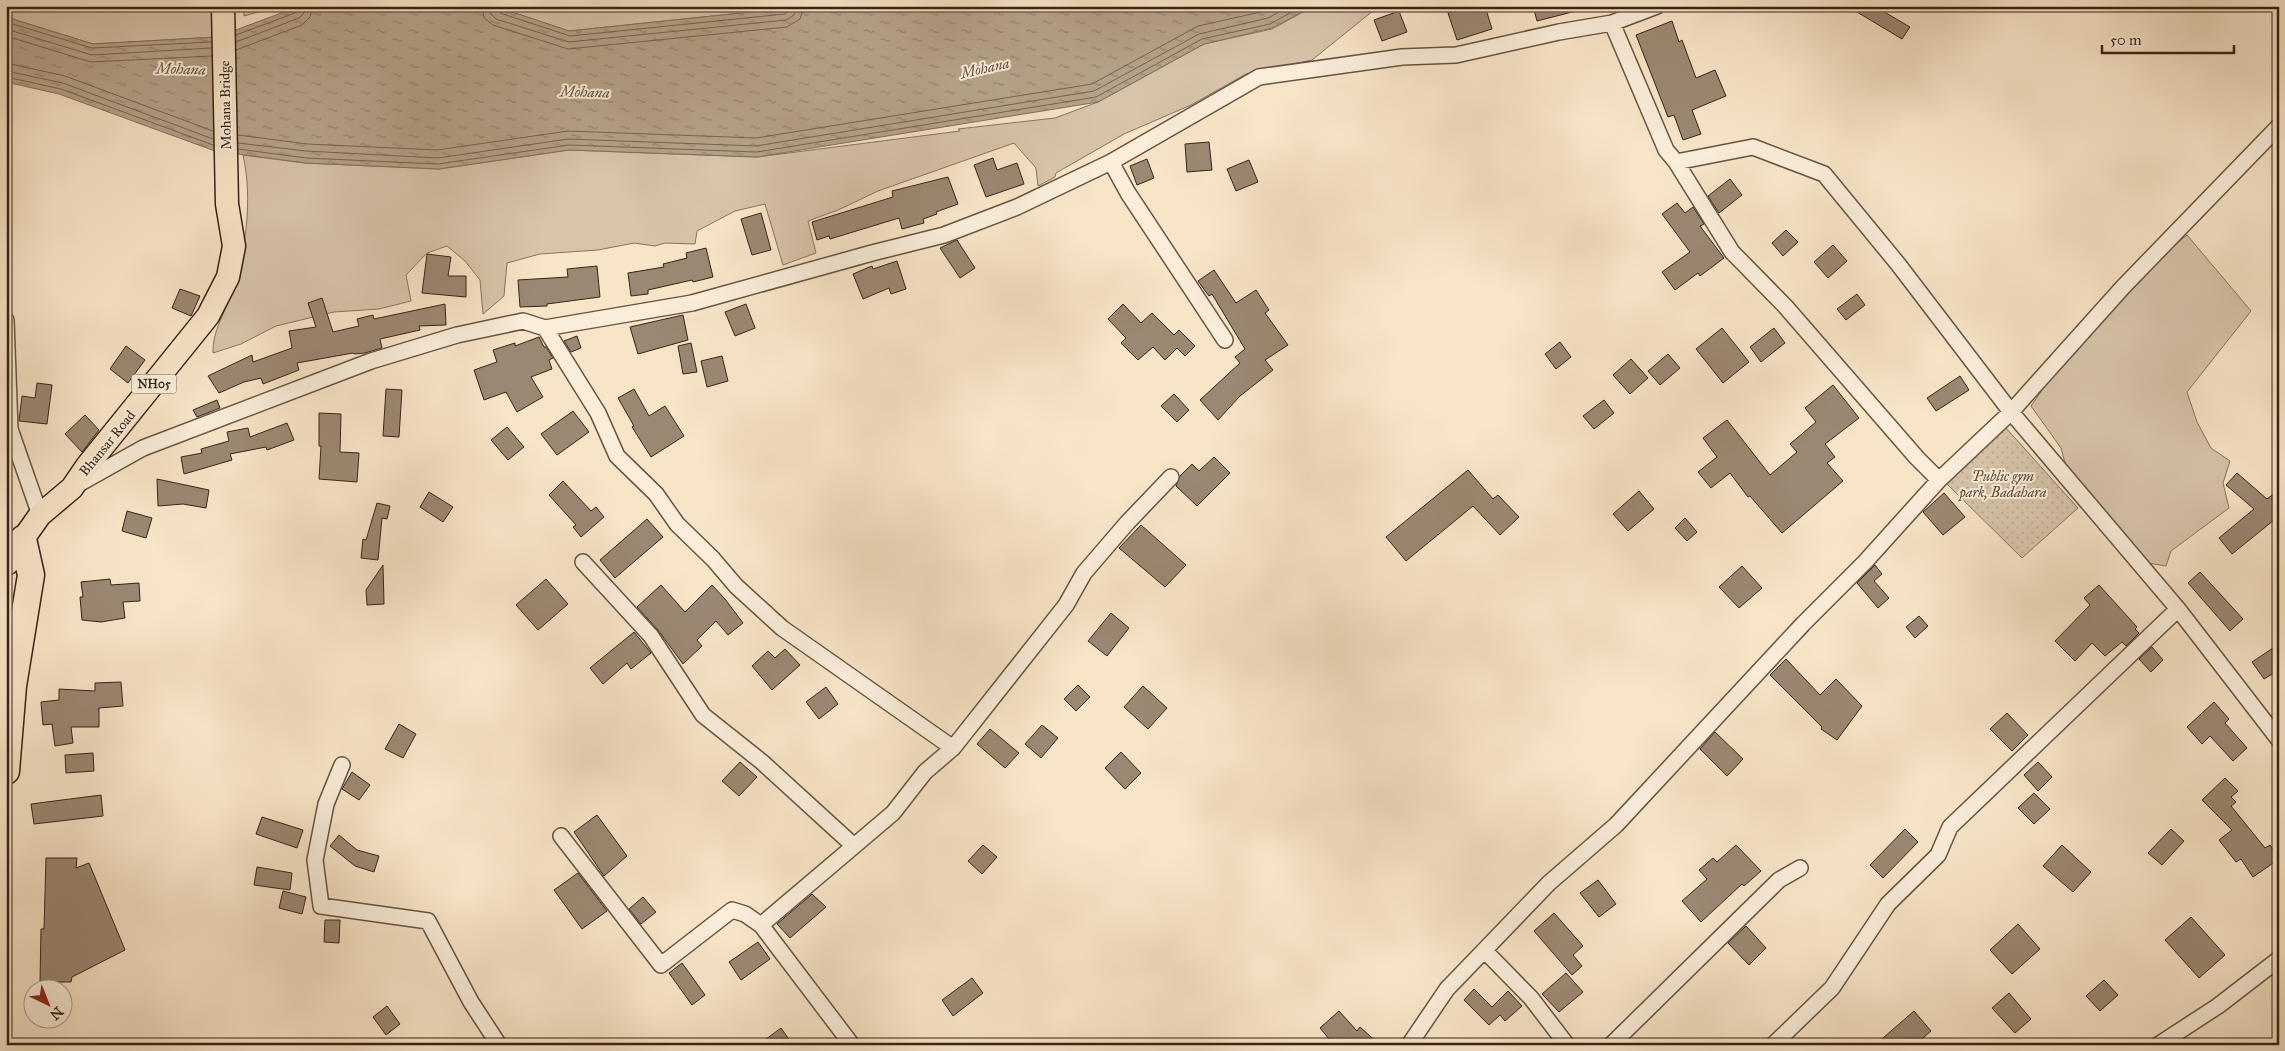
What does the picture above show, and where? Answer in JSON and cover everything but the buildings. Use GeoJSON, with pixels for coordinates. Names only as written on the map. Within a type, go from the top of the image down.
{"type":"FeatureCollection","features":[{"type":"Feature","properties":{"kind":"highway","name":"NH05"},"geometry":{"type":"LineString","coordinates":[[6,562],[23,539]]}},
{"type":"Feature","properties":{"kind":"highway"},"geometry":{"type":"LineString","coordinates":[[6,771],[13,686],[31,576],[23,539]]}},
{"type":"Feature","properties":{"kind":"main road","name":"Mohana Bridge"},"geometry":{"type":"LineString","coordinates":[[223,6],[227,204]]}},
{"type":"Feature","properties":{"kind":"main road","name":"Bhansar Road"},"geometry":{"type":"LineString","coordinates":[[23,539],[40,515],[72,488],[87,466],[208,316],[228,277],[234,246],[227,204]]}},
{"type":"Feature","properties":{"kind":"street"},"geometry":{"type":"LineString","coordinates":[[72,488],[143,448],[371,361],[456,335],[523,321],[545,328],[692,303],[872,253],[944,236],[1017,206],[1111,162],[1260,77],[1402,57],[1456,54],[1612,23],[1657,6]]}},
{"type":"Feature","properties":{"kind":"street"},"geometry":{"type":"LineString","coordinates":[[1612,23],[1666,150],[1676,162],[1732,252],[1785,306],[1939,480]]}},
{"type":"Feature","properties":{"kind":"street"},"geometry":{"type":"LineString","coordinates":[[1409,1045],[1447,989],[1549,883],[1616,825],[1803,624],[1865,562],[1939,480],[2011,412],[2123,288],[2279,126]]}},
{"type":"Feature","properties":{"kind":"street"},"geometry":{"type":"LineString","coordinates":[[1676,162],[1753,147],[1824,174],[1898,264],[2011,412],[2178,609],[2279,740]]}},
{"type":"Feature","properties":{"kind":"street"},"geometry":{"type":"LineString","coordinates":[[1111,162],[1128,194],[1226,340]]}},
{"type":"Feature","properties":{"kind":"street"},"geometry":{"type":"LineString","coordinates":[[6,320],[12,455],[40,515]]}},
{"type":"Feature","properties":{"kind":"street"},"geometry":{"type":"LineString","coordinates":[[545,328],[598,413],[617,456],[656,494],[677,524],[713,559],[736,586],[782,628],[953,748]]}},
{"type":"Feature","properties":{"kind":"street"},"geometry":{"type":"LineString","coordinates":[[761,925],[893,813],[925,772],[953,748],[1066,605],[1084,574],[1127,523],[1171,477]]}},
{"type":"Feature","properties":{"kind":"street"},"geometry":{"type":"LineString","coordinates":[[583,562],[651,636],[703,715],[762,762],[854,846]]}},
{"type":"Feature","properties":{"kind":"street"},"geometry":{"type":"LineString","coordinates":[[1773,1045],[1832,988],[1888,904],[1938,855],[1950,827],[2178,609]]}},
{"type":"Feature","properties":{"kind":"street"},"geometry":{"type":"LineString","coordinates":[[342,765],[326,804],[315,860],[321,906],[428,921],[471,1002],[499,1045]]}},
{"type":"Feature","properties":{"kind":"street"},"geometry":{"type":"LineString","coordinates":[[561,836],[661,965],[732,910],[745,914],[761,925],[852,1045]]}},
{"type":"Feature","properties":{"kind":"street"},"geometry":{"type":"LineString","coordinates":[[1611,1045],[1779,880],[1800,868]]}},
{"type":"Feature","properties":{"kind":"street"},"geometry":{"type":"LineString","coordinates":[[1485,951],[1531,998],[1567,1045]]}},
{"type":"Feature","properties":{"kind":"street"},"geometry":{"type":"LineString","coordinates":[[2158,1045],[2218,1006],[2279,959]]}},
{"type":"Feature","properties":{"kind":"green space"},"geometry":{"type":"Polygon","coordinates":[[[6,6],[216,6],[217,37],[93,44],[6,17],[6,6]]]}},
{"type":"Feature","properties":{"kind":"green space"},"geometry":{"type":"Polygon","coordinates":[[[244,6],[279,6],[244,16],[244,6]]]}},
{"type":"Feature","properties":{"kind":"green space"},"geometry":{"type":"Polygon","coordinates":[[[494,6],[808,6],[569,31],[494,6]]]}},
{"type":"Feature","properties":{"kind":"green space"},"geometry":{"type":"Polygon","coordinates":[[[1314,6],[1379,6],[1312,60],[1246,74],[1191,105],[1124,134],[1056,173],[1055,177],[1038,186],[1036,168],[1014,143],[878,191],[838,210],[808,221],[816,253],[783,265],[765,204],[735,211],[697,231],[695,244],[665,243],[655,246],[634,243],[598,250],[540,254],[507,263],[504,296],[483,314],[480,280],[465,261],[447,246],[427,253],[406,275],[411,301],[379,309],[334,312],[276,326],[241,344],[213,353],[214,338],[231,295],[244,243],[248,207],[243,155],[305,163],[439,169],[569,150],[757,157],[960,131],[958,129],[1055,118],[1098,102],[1204,44],[1272,29],[1314,6]]]}},
{"type":"Feature","properties":{"kind":"green space"},"geometry":{"type":"Polygon","coordinates":[[[2187,235],[2251,311],[2187,392],[2197,422],[2211,448],[2230,461],[2223,483],[2229,508],[2171,551],[2166,566],[2148,563],[2068,474],[2061,448],[2031,406],[2062,361],[2156,260],[2187,235]]]}},
{"type":"Feature","properties":{"kind":"green space","name":"Public gym park, Badahara"},"geometry":{"type":"Polygon","coordinates":[[[2005,427],[2078,508],[2022,558],[1947,484],[2005,427]]]}},
{"type":"Feature","properties":{"kind":"water","name":"Mohana"},"geometry":{"type":"Polygon","coordinates":[[[300,6],[494,6],[569,31],[808,6],[1314,6],[1272,28],[1204,44],[1098,102],[757,157],[569,150],[439,169],[305,163],[215,151],[59,94],[6,82],[6,17],[93,44],[217,37],[300,6]]]}}]}
